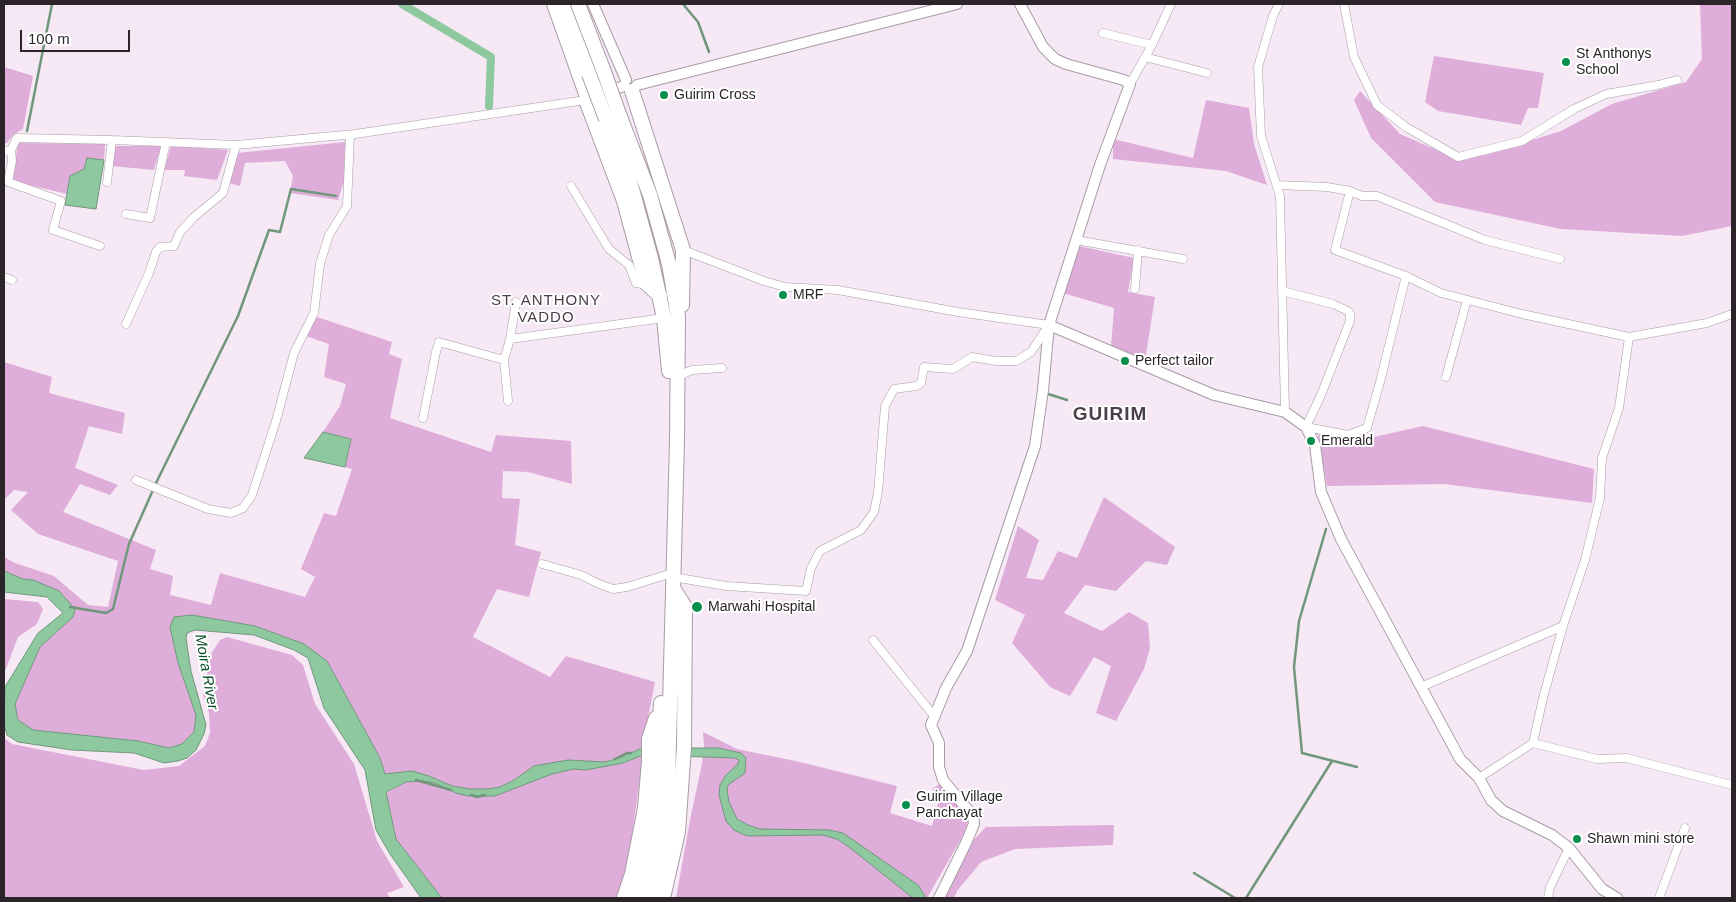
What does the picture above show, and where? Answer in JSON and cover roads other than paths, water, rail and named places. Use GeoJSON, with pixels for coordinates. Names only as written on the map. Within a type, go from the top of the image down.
{"type":"FeatureCollection","features":[{"type":"Feature","properties":{"kind":"highway"},"geometry":{"type":"LineString","coordinates":[[562,4],[588,74],[613,116],[650,195],[669,264],[671,317],[669,364],[671,580],[654,817],[648,854],[636,898]]}},
{"type":"Feature","properties":{"kind":"highway"},"geometry":{"type":"LineString","coordinates":[[578,4],[603,69],[613,116],[660,296],[671,317],[678,376],[671,580],[667,817],[651,898]]}},
{"type":"Feature","properties":{"kind":"highway"},"geometry":{"type":"LineString","coordinates":[[630,86],[682,250],[682,305],[671,317]]}},
{"type":"Feature","properties":{"kind":"highway"},"geometry":{"type":"LineString","coordinates":[[586,100],[624,201],[647,285],[660,296]]}},
{"type":"Feature","properties":{"kind":"highway"},"geometry":{"type":"LineString","coordinates":[[663,898],[678,832],[684,747],[685,607],[671,580]]}},
{"type":"Feature","properties":{"kind":"highway"},"geometry":{"type":"LineString","coordinates":[[624,898],[632,874],[644,808],[649,761],[649,739],[661,700]]}},
{"type":"Feature","properties":{"kind":"street"},"geometry":{"type":"LineString","coordinates":[[552,4],[586,100]]}},
{"type":"Feature","properties":{"kind":"street"},"geometry":{"type":"LineString","coordinates":[[593,4],[630,86]]}},
{"type":"Feature","properties":{"kind":"street"},"geometry":{"type":"LineString","coordinates":[[100,246],[54,230],[61,201],[8,182],[12,161],[8,150],[17,138],[236,145],[350,135],[586,100],[630,86],[957,4]]}},
{"type":"Feature","properties":{"kind":"street"},"geometry":{"type":"LineString","coordinates":[[1020,4],[1044,46],[1055,59],[1066,64],[1124,80],[1130,84]]}},
{"type":"Feature","properties":{"kind":"street"},"geometry":{"type":"LineString","coordinates":[[939,898],[974,824],[973,816],[943,780],[939,766],[939,744],[931,725],[946,688],[966,652],[1035,446],[1043,390],[1049,325],[1100,165],[1130,84],[1152,45],[1171,4]]}},
{"type":"Feature","properties":{"kind":"street"},"geometry":{"type":"LineString","coordinates":[[1279,4],[1272,16],[1258,67],[1261,136],[1280,196],[1285,412]]}},
{"type":"Feature","properties":{"kind":"street"},"geometry":{"type":"LineString","coordinates":[[1344,4],[1354,57],[1378,105],[1406,127],[1458,157],[1522,141],[1574,109],[1606,94],[1677,80]]}},
{"type":"Feature","properties":{"kind":"street"},"geometry":{"type":"LineString","coordinates":[[1103,33],[1152,45]]}},
{"type":"Feature","properties":{"kind":"street"},"geometry":{"type":"LineString","coordinates":[[1145,57],[1207,74]]}},
{"type":"Feature","properties":{"kind":"street"},"geometry":{"type":"LineString","coordinates":[[136,480],[208,509],[231,513],[243,508],[252,495],[276,421],[294,353],[314,313],[320,264],[330,234],[347,206],[350,135]]}},
{"type":"Feature","properties":{"kind":"street"},"geometry":{"type":"LineString","coordinates":[[107,182],[112,140]]}},
{"type":"Feature","properties":{"kind":"street"},"geometry":{"type":"LineString","coordinates":[[126,214],[150,218],[166,142]]}},
{"type":"Feature","properties":{"kind":"street"},"geometry":{"type":"LineString","coordinates":[[126,324],[149,273],[156,252],[160,247],[174,246],[184,227],[223,193],[236,145]]}},
{"type":"Feature","properties":{"kind":"street"},"geometry":{"type":"LineString","coordinates":[[1277,185],[1327,187],[1350,191],[1362,196],[1377,196],[1485,240],[1560,259]]}},
{"type":"Feature","properties":{"kind":"street"},"geometry":{"type":"LineString","coordinates":[[572,186],[609,249],[629,265],[636,283],[647,285]]}},
{"type":"Feature","properties":{"kind":"street"},"geometry":{"type":"LineString","coordinates":[[1350,191],[1335,250],[1406,276],[1440,293],[1522,314],[1629,337],[1707,323],[1732,314]]}},
{"type":"Feature","properties":{"kind":"street"},"geometry":{"type":"LineString","coordinates":[[1076,240],[1183,259]]}},
{"type":"Feature","properties":{"kind":"street"},"geometry":{"type":"LineString","coordinates":[[682,250],[785,287],[838,290],[958,312],[1049,325],[1214,395],[1285,412],[1306,427],[1348,435],[1367,428],[1406,276]]}},
{"type":"Feature","properties":{"kind":"street"},"geometry":{"type":"LineString","coordinates":[[1135,288],[1138,250]]}},
{"type":"Feature","properties":{"kind":"street"},"geometry":{"type":"LineString","coordinates":[[4,276],[12,280]]}},
{"type":"Feature","properties":{"kind":"street"},"geometry":{"type":"LineString","coordinates":[[1282,291],[1333,304],[1348,311],[1350,314],[1350,321],[1321,395],[1306,427]]}},
{"type":"Feature","properties":{"kind":"street"},"geometry":{"type":"LineString","coordinates":[[1446,377],[1467,300]]}},
{"type":"Feature","properties":{"kind":"street"},"geometry":{"type":"LineString","coordinates":[[508,401],[504,360],[510,339],[516,302]]}},
{"type":"Feature","properties":{"kind":"street"},"geometry":{"type":"LineString","coordinates":[[510,339],[671,317]]}},
{"type":"Feature","properties":{"kind":"street"},"geometry":{"type":"LineString","coordinates":[[542,564],[581,575],[613,589],[671,580],[726,586],[806,591],[811,568],[820,551],[861,530],[874,512],[878,492],[884,406],[894,389],[916,386],[921,383],[924,367],[952,370],[972,357],[996,361],[1016,361],[1031,352],[1049,325]]}},
{"type":"Feature","properties":{"kind":"street"},"geometry":{"type":"LineString","coordinates":[[1479,778],[1533,743],[1542,698],[1585,560],[1600,498],[1602,458],[1619,408],[1629,337]]}},
{"type":"Feature","properties":{"kind":"street"},"geometry":{"type":"LineString","coordinates":[[423,418],[439,342],[504,360]]}},
{"type":"Feature","properties":{"kind":"street"},"geometry":{"type":"LineString","coordinates":[[678,376],[692,370],[722,368]]}},
{"type":"Feature","properties":{"kind":"street"},"geometry":{"type":"LineString","coordinates":[[1306,427],[1315,445],[1322,492],[1341,539],[1460,759],[1479,778],[1491,800],[1503,812],[1552,835],[1570,848],[1602,890],[1617,898]]}},
{"type":"Feature","properties":{"kind":"street"},"geometry":{"type":"LineString","coordinates":[[1421,687],[1563,626]]}},
{"type":"Feature","properties":{"kind":"street"},"geometry":{"type":"LineString","coordinates":[[873,640],[934,716]]}},
{"type":"Feature","properties":{"kind":"street"},"geometry":{"type":"LineString","coordinates":[[1533,743],[1597,759],[1626,758],[1732,784]]}},
{"type":"Feature","properties":{"kind":"street"},"geometry":{"type":"LineString","coordinates":[[1660,898],[1685,828]]}},
{"type":"Feature","properties":{"kind":"street"},"geometry":{"type":"LineString","coordinates":[[1548,898],[1550,887],[1570,848]]}},
{"type":"Feature","properties":{"kind":"waterway"},"geometry":{"type":"LineString","coordinates":[[27,131],[52,4]]}},
{"type":"Feature","properties":{"kind":"waterway"},"geometry":{"type":"LineString","coordinates":[[402,4],[491,57],[489,106]]}},
{"type":"Feature","properties":{"kind":"waterway"},"geometry":{"type":"LineString","coordinates":[[683,4],[698,22],[709,52]]}},
{"type":"Feature","properties":{"kind":"waterway"},"geometry":{"type":"LineString","coordinates":[[70,607],[106,613],[113,609],[129,544],[157,481],[238,316],[269,230],[280,232],[291,189],[336,196]]}},
{"type":"Feature","properties":{"kind":"waterway"},"geometry":{"type":"LineString","coordinates":[[1045,393],[1067,400]]}},
{"type":"Feature","properties":{"kind":"waterway"},"geometry":{"type":"LineString","coordinates":[[1326,529],[1299,621],[1294,667],[1302,753],[1357,767]]}},
{"type":"Feature","properties":{"kind":"waterway"},"geometry":{"type":"LineString","coordinates":[[615,759],[631,753]]}},
{"type":"Feature","properties":{"kind":"waterway"},"geometry":{"type":"LineString","coordinates":[[1246,898],[1332,761]]}},
{"type":"Feature","properties":{"kind":"waterway"},"geometry":{"type":"LineString","coordinates":[[416,780],[451,790]]}},
{"type":"Feature","properties":{"kind":"waterway"},"geometry":{"type":"LineString","coordinates":[[471,795],[477,797],[485,795]]}},
{"type":"Feature","properties":{"kind":"waterway"},"geometry":{"type":"LineString","coordinates":[[1194,873],[1235,898]]}},
{"type":"Feature","properties":{"kind":"place","name":"St Anthonys School"},"geometry":{"type":"Point","coordinates":[1566,62]}},
{"type":"Feature","properties":{"kind":"place","name":"Guirim Cross"},"geometry":{"type":"Point","coordinates":[664,95]}},
{"type":"Feature","properties":{"kind":"place","name":"MRF"},"geometry":{"type":"Point","coordinates":[783,295]}},
{"type":"Feature","properties":{"kind":"place","name":"Perfect tailor"},"geometry":{"type":"Point","coordinates":[1125,361]}},
{"type":"Feature","properties":{"kind":"place","name":"Emerald"},"geometry":{"type":"Point","coordinates":[1311,441]}},
{"type":"Feature","properties":{"kind":"place","name":"Marwahi Hospital"},"geometry":{"type":"Point","coordinates":[697,607]}},
{"type":"Feature","properties":{"kind":"place","name":"Guirim Village Panchayat"},"geometry":{"type":"Point","coordinates":[906,805]}},
{"type":"Feature","properties":{"kind":"place","name":"Shawn mini store"},"geometry":{"type":"Point","coordinates":[1577,839]}},
{"type":"Feature","properties":{"kind":"district","name":"ST. ANTHONY VADDO"},"geometry":{"type":"Point","coordinates":[546,310]}},
{"type":"Feature","properties":{"kind":"district","name":"GUIRIM"},"geometry":{"type":"Point","coordinates":[1110,415]}},
{"type":"Feature","properties":{"kind":"water label","name":"Moira River"},"geometry":{"type":"Point","coordinates":[206,672]}}]}
